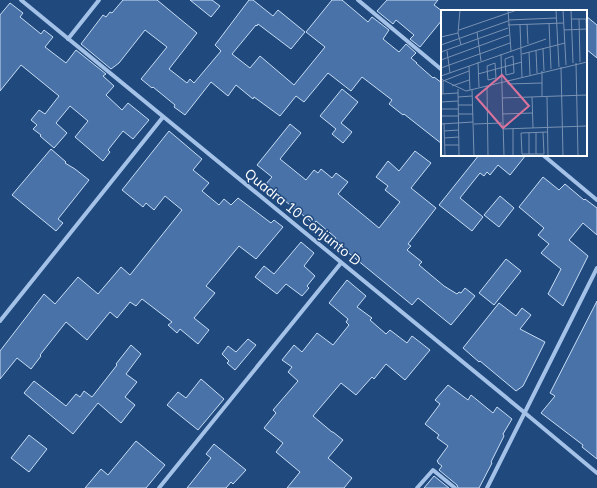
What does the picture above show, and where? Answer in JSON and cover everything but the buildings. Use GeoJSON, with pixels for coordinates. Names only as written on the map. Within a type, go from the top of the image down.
{"type":"FeatureCollection","features":[{"type":"Feature","properties":{"kind":"street","name":"Quadra 10 Conjunto D"},"geometry":{"type":"LineString","coordinates":[[21,0],[597,473]]}},
{"type":"Feature","properties":{"kind":"street"},"geometry":{"type":"LineString","coordinates":[[68,39],[99,0]]}},
{"type":"Feature","properties":{"kind":"street"},"geometry":{"type":"LineString","coordinates":[[358,0],[441,69]]}},
{"type":"Feature","properties":{"kind":"street"},"geometry":{"type":"LineString","coordinates":[[0,321],[163,117]]}},
{"type":"Feature","properties":{"kind":"street"},"geometry":{"type":"LineString","coordinates":[[544,156],[597,200]]}},
{"type":"Feature","properties":{"kind":"street"},"geometry":{"type":"LineString","coordinates":[[160,488],[341,263]]}},
{"type":"Feature","properties":{"kind":"street"},"geometry":{"type":"LineString","coordinates":[[487,488],[597,268]]}},
{"type":"Feature","properties":{"kind":"street"},"geometry":{"type":"LineString","coordinates":[[418,488],[433,470],[455,488]]}}]}
